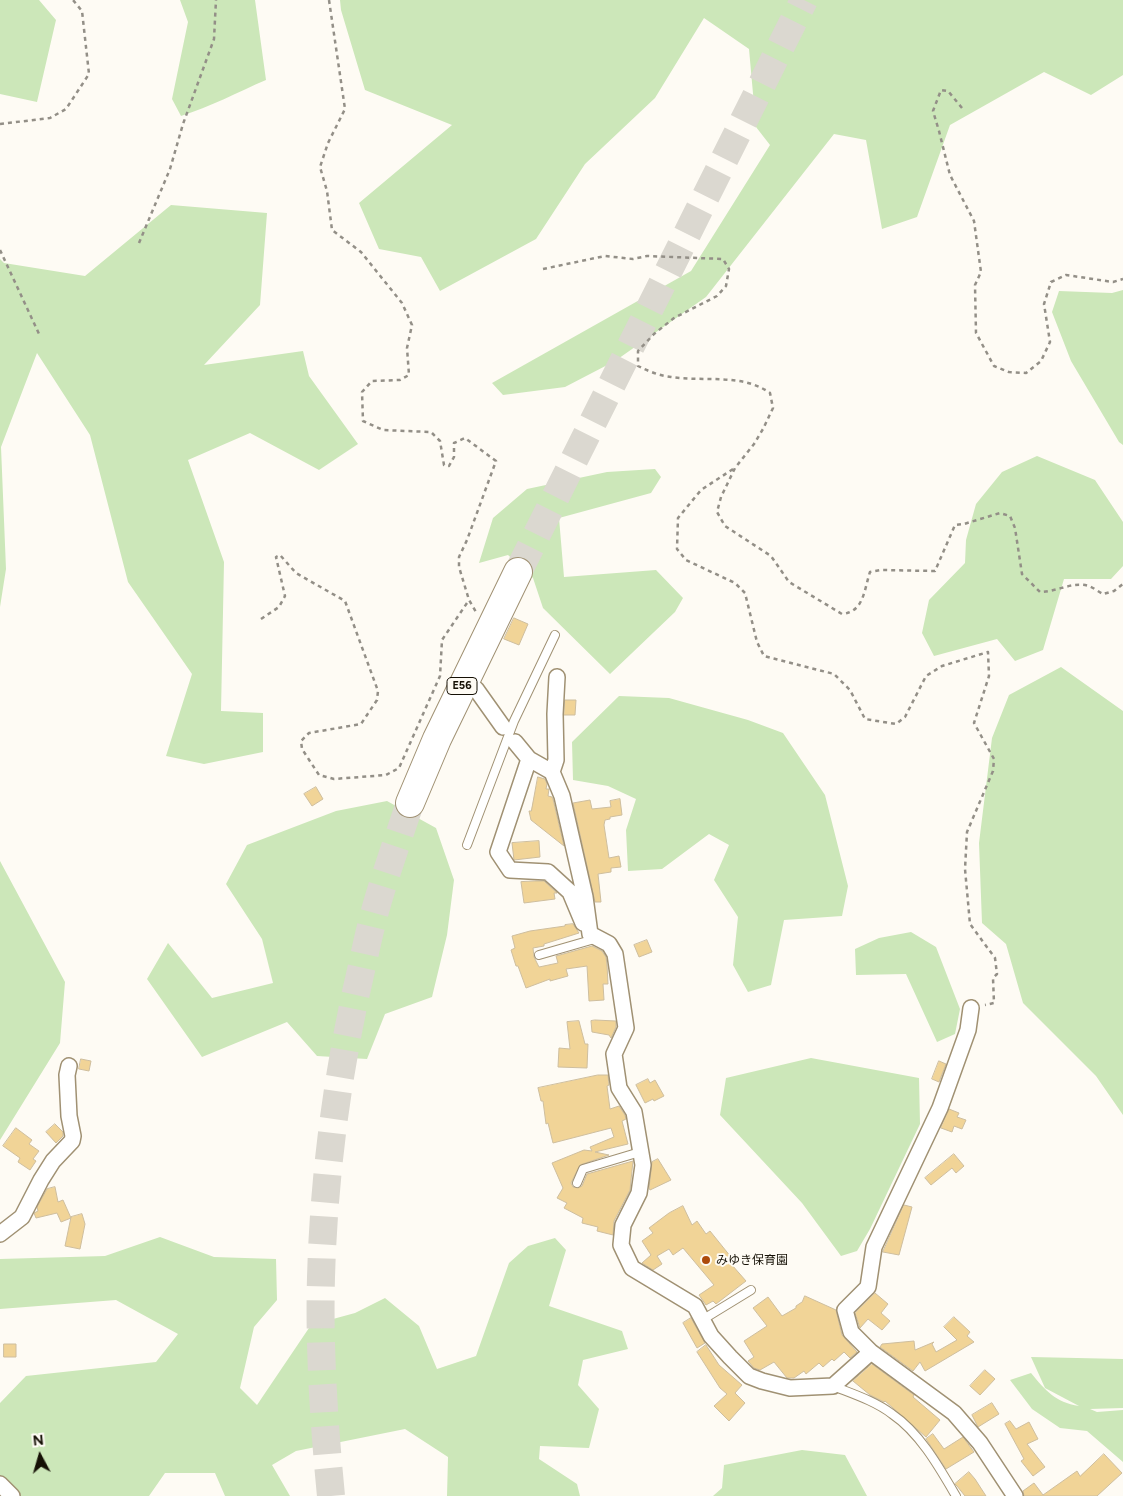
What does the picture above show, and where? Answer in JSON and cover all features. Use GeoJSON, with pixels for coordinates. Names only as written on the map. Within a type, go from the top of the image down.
{"type":"FeatureCollection","features":[{"type":"Feature","properties":{"kind":"highway","name":"E56"},"geometry":{"type":"LineString","coordinates":[[410,803],[437,739],[518,572]]}},
{"type":"Feature","properties":{"kind":"street"},"geometry":{"type":"LineString","coordinates":[[552,772],[556,760],[555,714],[557,677]]}},
{"type":"Feature","properties":{"kind":"street"},"geometry":{"type":"LineString","coordinates":[[476,689],[503,727]]}},
{"type":"Feature","properties":{"kind":"street"},"geometry":{"type":"LineString","coordinates":[[515,742],[529,759],[552,772],[562,796],[594,936]]}},
{"type":"Feature","properties":{"kind":"street"},"geometry":{"type":"LineString","coordinates":[[529,759],[498,852],[510,870],[548,872],[570,892],[585,927],[594,936],[608,944],[615,954],[626,1028],[614,1054],[619,1088],[634,1112],[643,1165],[639,1193],[623,1225],[620,1245],[632,1268],[695,1306],[711,1336],[749,1376],[790,1388],[832,1386],[871,1352]]}},
{"type":"Feature","properties":{"kind":"street"},"geometry":{"type":"LineString","coordinates":[[971,1008],[968,1030],[940,1108],[874,1247],[868,1287],[845,1310],[851,1332],[871,1352],[954,1414],[980,1443],[1015,1496]]}},
{"type":"Feature","properties":{"kind":"street"},"geometry":{"type":"LineString","coordinates":[[0,1234],[22,1217],[53,1161],[72,1141],[67,1074],[69,1066]]}},
{"type":"Feature","properties":{"kind":"street"},"geometry":{"type":"LineString","coordinates":[[0,1484],[12,1496]]}},
{"type":"Feature","properties":{"kind":"lane"},"geometry":{"type":"LineString","coordinates":[[467,846],[514,722],[555,636]]}},
{"type":"Feature","properties":{"kind":"lane"},"geometry":{"type":"LineString","coordinates":[[540,955],[594,936]]}},
{"type":"Feature","properties":{"kind":"lane"},"geometry":{"type":"LineString","coordinates":[[577,1183],[583,1169],[640,1152]]}},
{"type":"Feature","properties":{"kind":"lane"},"geometry":{"type":"LineString","coordinates":[[702,1320],[751,1290]]}},
{"type":"Feature","properties":{"kind":"lane"},"geometry":{"type":"LineString","coordinates":[[832,1386],[864,1398],[892,1413],[913,1431],[956,1496]]}},
{"type":"Feature","properties":{"kind":"path"},"geometry":{"type":"LineString","coordinates":[[0,124],[50,118],[66,108],[89,74],[82,11],[73,0]]}},
{"type":"Feature","properties":{"kind":"path"},"geometry":{"type":"LineString","coordinates":[[139,243],[170,169],[183,124],[214,39],[216,0]]}},
{"type":"Feature","properties":{"kind":"path"},"geometry":{"type":"LineString","coordinates":[[329,0],[345,109],[328,143],[320,167],[328,191],[332,230],[361,252],[402,303],[412,325],[407,348],[409,375],[400,380],[372,381],[362,392],[363,421],[383,430],[431,432],[440,441],[444,465],[449,466],[454,457],[454,443],[465,438],[496,460],[459,557],[459,567],[469,600],[478,617]]}},
{"type":"Feature","properties":{"kind":"path"},"geometry":{"type":"LineString","coordinates":[[962,108],[948,91],[941,90],[933,111],[950,176],[974,221],[981,272],[975,285],[976,334],[994,366],[1010,372],[1026,373],[1041,361],[1050,342],[1044,304],[1051,282],[1066,275],[1113,282],[1123,279]]}},
{"type":"Feature","properties":{"kind":"path"},"geometry":{"type":"LineString","coordinates":[[0,250],[40,336]]}},
{"type":"Feature","properties":{"kind":"path"},"geometry":{"type":"LineString","coordinates":[[543,269],[605,256],[633,259],[647,256],[723,259],[729,269],[726,286],[717,296],[674,318],[654,334],[638,351],[638,366],[670,377],[731,380],[760,385],[770,393],[773,408],[763,430],[735,468],[721,497],[717,512],[725,526],[771,556],[789,582],[842,614],[850,613],[860,606],[870,572],[881,570],[935,571],[955,525],[1000,513],[1010,516],[1022,574],[1040,592],[1051,592],[1072,586],[1088,586],[1104,594],[1114,591],[1123,584]]}},
{"type":"Feature","properties":{"kind":"path"},"geometry":{"type":"LineString","coordinates":[[735,468],[701,490],[678,518],[677,549],[686,560],[735,583],[744,593],[757,642],[764,656],[834,674],[850,690],[865,719],[896,724],[905,716],[926,676],[942,666],[988,652],[989,676],[974,723],[994,759],[994,771],[967,832],[965,869],[970,924],[994,958],[997,974],[993,978],[994,1003],[971,1008]]}},
{"type":"Feature","properties":{"kind":"path"},"geometry":{"type":"LineString","coordinates":[[261,619],[279,607],[285,596],[276,557],[280,555],[296,573],[345,602],[378,691],[377,700],[361,724],[309,733],[301,741],[302,749],[318,775],[334,779],[386,775],[399,768],[440,676],[442,640],[469,600]]}},
{"type":"Feature","properties":{"kind":"green space"},"geometry":{"type":"Polygon","coordinates":[[[0,0],[39,0],[56,20],[37,102],[0,94],[0,0]]]}},
{"type":"Feature","properties":{"kind":"green space"},"geometry":{"type":"Polygon","coordinates":[[[180,0],[255,0],[266,80],[181,116],[172,99],[188,22],[180,0]]]}},
{"type":"Feature","properties":{"kind":"green space"},"geometry":{"type":"Polygon","coordinates":[[[340,0],[1123,0],[1123,75],[1091,95],[1044,72],[950,125],[917,217],[882,229],[866,140],[834,134],[706,297],[615,361],[565,387],[503,395],[492,383],[691,271],[770,145],[756,127],[749,49],[704,18],[655,98],[585,164],[536,239],[440,291],[421,257],[379,249],[359,203],[452,125],[365,90],[341,10],[340,0]]]}},
{"type":"Feature","properties":{"kind":"green space"},"geometry":{"type":"Polygon","coordinates":[[[171,205],[267,213],[260,305],[204,365],[303,351],[309,376],[358,444],[319,470],[250,433],[188,460],[224,562],[221,711],[263,713],[263,752],[204,764],[166,756],[192,674],[128,582],[90,435],[37,353],[1,447],[6,569],[0,607],[0,259],[4,263],[85,276],[171,205]]]}},
{"type":"Feature","properties":{"kind":"green space"},"geometry":{"type":"Polygon","coordinates":[[[1123,290],[1123,445],[1119,442],[1071,361],[1052,312],[1059,291],[1112,293],[1123,290]]]}},
{"type":"Feature","properties":{"kind":"green space"},"geometry":{"type":"Polygon","coordinates":[[[1037,456],[1095,480],[1123,522],[1123,566],[1111,579],[1064,579],[1043,650],[1015,661],[997,639],[934,656],[922,633],[929,600],[965,563],[966,540],[976,504],[1002,472],[1037,456]]]}},
{"type":"Feature","properties":{"kind":"green space"},"geometry":{"type":"Polygon","coordinates":[[[655,469],[661,477],[651,493],[559,518],[564,577],[656,570],[683,598],[675,612],[610,674],[543,608],[533,578],[508,555],[479,563],[493,518],[527,489],[607,472],[655,469]]]}},
{"type":"Feature","properties":{"kind":"green space"},"geometry":{"type":"Polygon","coordinates":[[[1061,667],[1123,711],[1123,1115],[1096,1076],[1023,1003],[1006,944],[982,923],[979,843],[992,738],[1009,695],[1061,667]]]}},
{"type":"Feature","properties":{"kind":"green space"},"geometry":{"type":"Polygon","coordinates":[[[619,696],[669,698],[748,720],[783,733],[825,795],[848,886],[842,916],[784,920],[771,985],[748,992],[733,965],[738,917],[714,880],[729,845],[709,834],[662,869],[628,871],[626,830],[636,799],[608,786],[573,780],[572,742],[619,696]]]}},
{"type":"Feature","properties":{"kind":"green space"},"geometry":{"type":"Polygon","coordinates":[[[387,801],[436,828],[454,880],[447,935],[432,997],[385,1014],[367,1059],[317,1056],[287,1022],[202,1057],[147,979],[168,943],[212,998],[273,983],[262,939],[226,884],[247,845],[336,811],[387,801]]]}},
{"type":"Feature","properties":{"kind":"green space"},"geometry":{"type":"Polygon","coordinates":[[[0,861],[65,982],[60,1043],[0,1140],[0,861]]]}},
{"type":"Feature","properties":{"kind":"green space"},"geometry":{"type":"Polygon","coordinates":[[[911,932],[936,947],[960,1009],[955,1034],[937,1042],[906,974],[856,975],[855,949],[879,938],[911,932]]]}},
{"type":"Feature","properties":{"kind":"green space"},"geometry":{"type":"Polygon","coordinates":[[[811,1058],[919,1078],[920,1124],[870,1229],[857,1251],[841,1256],[802,1203],[720,1115],[726,1078],[811,1058]]]}},
{"type":"Feature","properties":{"kind":"green space"},"geometry":{"type":"Polygon","coordinates":[[[160,1237],[214,1257],[276,1259],[277,1300],[254,1327],[240,1388],[257,1405],[311,1325],[355,1313],[385,1298],[419,1326],[437,1369],[476,1356],[509,1263],[528,1246],[555,1238],[566,1250],[549,1306],[622,1331],[628,1349],[583,1360],[578,1385],[599,1409],[589,1448],[540,1446],[539,1459],[577,1484],[580,1496],[447,1496],[448,1457],[405,1429],[296,1451],[272,1465],[290,1496],[225,1496],[215,1473],[165,1473],[149,1496],[17,1496],[0,1476],[0,1403],[26,1376],[156,1362],[178,1334],[116,1300],[0,1309],[0,1259],[105,1256],[160,1237]]]}},
{"type":"Feature","properties":{"kind":"green space"},"geometry":{"type":"Polygon","coordinates":[[[1031,1357],[1123,1359],[1123,1408],[1090,1409],[1097,1412],[1123,1410],[1123,1462],[1087,1431],[1060,1428],[1032,1409],[1010,1380],[1031,1373],[1041,1385],[1057,1399],[1079,1406],[1045,1388],[1031,1357]]]}},
{"type":"Feature","properties":{"kind":"green space"},"geometry":{"type":"Polygon","coordinates":[[[802,1450],[845,1455],[867,1496],[713,1496],[722,1488],[724,1465],[802,1450]]]}},
{"type":"Feature","properties":{"kind":"building"},"geometry":{"type":"Polygon","coordinates":[[[514,618],[528,624],[519,645],[504,639],[514,618]]]}},
{"type":"Feature","properties":{"kind":"building"},"geometry":{"type":"Polygon","coordinates":[[[565,700],[576,700],[575,715],[564,715],[565,700]]]}},
{"type":"Feature","properties":{"kind":"building"},"geometry":{"type":"Polygon","coordinates":[[[538,777],[545,779],[546,789],[549,789],[548,796],[553,799],[564,846],[531,820],[529,811],[531,811],[538,777]]]}},
{"type":"Feature","properties":{"kind":"building"},"geometry":{"type":"Polygon","coordinates":[[[316,787],[323,799],[312,806],[304,794],[316,787]]]}},
{"type":"Feature","properties":{"kind":"building"},"geometry":{"type":"Polygon","coordinates":[[[620,799],[622,815],[610,817],[610,819],[605,820],[604,825],[609,858],[619,856],[621,867],[611,868],[611,872],[598,874],[601,902],[595,902],[573,803],[590,800],[592,809],[611,807],[610,801],[620,799]]]}},
{"type":"Feature","properties":{"kind":"building"},"geometry":{"type":"Polygon","coordinates":[[[539,841],[540,857],[514,860],[512,843],[539,841]]]}},
{"type":"Feature","properties":{"kind":"building"},"geometry":{"type":"Polygon","coordinates":[[[544,881],[557,893],[554,893],[555,899],[524,903],[521,882],[544,881]]]}},
{"type":"Feature","properties":{"kind":"building"},"geometry":{"type":"Polygon","coordinates":[[[573,924],[579,933],[544,944],[544,946],[533,948],[534,957],[539,967],[558,963],[556,956],[592,946],[602,951],[606,957],[608,984],[603,984],[604,1000],[589,1001],[587,966],[566,969],[568,976],[550,981],[550,979],[526,988],[518,966],[516,966],[511,950],[515,948],[512,936],[573,924]]]}},
{"type":"Feature","properties":{"kind":"building"},"geometry":{"type":"Polygon","coordinates":[[[647,940],[652,952],[639,957],[634,945],[647,940]]]}},
{"type":"Feature","properties":{"kind":"building"},"geometry":{"type":"Polygon","coordinates":[[[579,1021],[585,1044],[588,1044],[587,1068],[558,1067],[559,1048],[570,1049],[567,1022],[579,1021]]]}},
{"type":"Feature","properties":{"kind":"building"},"geometry":{"type":"Polygon","coordinates":[[[591,1021],[616,1021],[616,1027],[611,1038],[609,1035],[592,1032],[591,1021]]]}},
{"type":"Feature","properties":{"kind":"building"},"geometry":{"type":"Polygon","coordinates":[[[81,1059],[91,1061],[89,1071],[79,1069],[81,1059]]]}},
{"type":"Feature","properties":{"kind":"building"},"geometry":{"type":"Polygon","coordinates":[[[939,1061],[946,1064],[939,1082],[932,1079],[939,1061]]]}},
{"type":"Feature","properties":{"kind":"building"},"geometry":{"type":"Polygon","coordinates":[[[598,1075],[608,1075],[609,1085],[607,1086],[610,1109],[619,1106],[625,1115],[626,1119],[622,1121],[628,1144],[595,1152],[609,1155],[580,1165],[571,1183],[573,1187],[578,1188],[582,1186],[587,1174],[633,1161],[630,1190],[614,1221],[613,1235],[597,1231],[598,1227],[582,1223],[583,1218],[564,1208],[567,1203],[557,1198],[563,1188],[552,1163],[584,1150],[592,1151],[590,1147],[614,1137],[611,1128],[553,1143],[548,1123],[546,1124],[543,1101],[541,1101],[538,1088],[598,1075]]]}},
{"type":"Feature","properties":{"kind":"building"},"geometry":{"type":"Polygon","coordinates":[[[648,1079],[650,1083],[655,1080],[664,1096],[645,1103],[636,1085],[648,1079]]]}},
{"type":"Feature","properties":{"kind":"building"},"geometry":{"type":"Polygon","coordinates":[[[949,1109],[959,1113],[957,1117],[966,1120],[962,1129],[954,1126],[952,1132],[941,1128],[949,1109]]]}},
{"type":"Feature","properties":{"kind":"building"},"geometry":{"type":"Polygon","coordinates":[[[55,1124],[63,1132],[63,1136],[56,1143],[46,1132],[55,1124]]]}},
{"type":"Feature","properties":{"kind":"building"},"geometry":{"type":"Polygon","coordinates":[[[16,1128],[32,1140],[29,1144],[39,1151],[33,1159],[36,1161],[30,1170],[18,1162],[20,1158],[3,1146],[16,1128]]]}},
{"type":"Feature","properties":{"kind":"building"},"geometry":{"type":"Polygon","coordinates":[[[954,1154],[964,1166],[956,1173],[952,1168],[931,1185],[925,1178],[954,1154]]]}},
{"type":"Feature","properties":{"kind":"building"},"geometry":{"type":"Polygon","coordinates":[[[658,1159],[671,1180],[650,1190],[652,1162],[658,1159]]]}},
{"type":"Feature","properties":{"kind":"building"},"geometry":{"type":"Polygon","coordinates":[[[55,1187],[58,1202],[63,1200],[71,1218],[61,1222],[57,1213],[36,1218],[34,1213],[38,1211],[37,1207],[47,1189],[55,1187]]]}},
{"type":"Feature","properties":{"kind":"building"},"geometry":{"type":"Polygon","coordinates":[[[904,1205],[912,1207],[899,1255],[883,1252],[904,1205]]]}},
{"type":"Feature","properties":{"kind":"building"},"geometry":{"type":"Polygon","coordinates":[[[683,1206],[692,1225],[697,1221],[706,1234],[710,1231],[735,1262],[732,1265],[746,1281],[716,1304],[713,1301],[706,1305],[699,1295],[714,1285],[683,1248],[673,1255],[669,1249],[657,1256],[662,1264],[653,1270],[642,1263],[651,1255],[642,1241],[653,1233],[649,1228],[669,1213],[683,1206]]]}},
{"type":"Feature","properties":{"kind":"building"},"geometry":{"type":"Polygon","coordinates":[[[82,1214],[85,1224],[80,1249],[65,1246],[71,1217],[82,1214]]]}},
{"type":"Feature","properties":{"kind":"building"},"geometry":{"type":"Polygon","coordinates":[[[875,1293],[888,1304],[881,1313],[890,1321],[882,1330],[868,1319],[860,1328],[855,1313],[875,1293]]]}},
{"type":"Feature","properties":{"kind":"building"},"geometry":{"type":"Polygon","coordinates":[[[805,1296],[836,1310],[842,1335],[857,1352],[850,1358],[844,1352],[834,1361],[832,1359],[823,1367],[819,1363],[806,1374],[804,1371],[794,1378],[787,1378],[774,1362],[760,1370],[754,1368],[748,1361],[754,1357],[744,1341],[767,1326],[753,1308],[768,1297],[782,1316],[796,1308],[805,1296]]]}},
{"type":"Feature","properties":{"kind":"building"},"geometry":{"type":"Polygon","coordinates":[[[954,1317],[970,1332],[967,1336],[974,1342],[925,1371],[920,1362],[913,1371],[880,1347],[882,1344],[914,1341],[915,1350],[934,1342],[932,1344],[936,1352],[957,1340],[944,1327],[954,1317]]]}},
{"type":"Feature","properties":{"kind":"building"},"geometry":{"type":"Polygon","coordinates":[[[691,1318],[705,1343],[697,1348],[683,1323],[691,1318]]]}},
{"type":"Feature","properties":{"kind":"building"},"geometry":{"type":"Polygon","coordinates":[[[4,1344],[16,1344],[16,1357],[4,1357],[4,1344]]]}},
{"type":"Feature","properties":{"kind":"building"},"geometry":{"type":"Polygon","coordinates":[[[706,1345],[719,1365],[742,1385],[735,1393],[745,1403],[729,1421],[714,1406],[727,1394],[720,1388],[697,1352],[706,1345]]]}},
{"type":"Feature","properties":{"kind":"building"},"geometry":{"type":"Polygon","coordinates":[[[872,1364],[914,1395],[913,1397],[940,1420],[926,1437],[885,1401],[870,1395],[853,1381],[872,1364]]]}},
{"type":"Feature","properties":{"kind":"building"},"geometry":{"type":"Polygon","coordinates":[[[985,1370],[995,1379],[980,1395],[970,1386],[985,1370]]]}},
{"type":"Feature","properties":{"kind":"building"},"geometry":{"type":"Polygon","coordinates":[[[992,1403],[999,1414],[978,1427],[972,1415],[992,1403]]]}},
{"type":"Feature","properties":{"kind":"building"},"geometry":{"type":"Polygon","coordinates":[[[1010,1421],[1016,1429],[1029,1422],[1038,1439],[1027,1444],[1045,1467],[1033,1476],[1021,1461],[1024,1459],[1005,1424],[1010,1421]]]}},
{"type":"Feature","properties":{"kind":"building"},"geometry":{"type":"Polygon","coordinates":[[[933,1434],[944,1449],[963,1437],[974,1452],[946,1469],[926,1439],[933,1434]]]}},
{"type":"Feature","properties":{"kind":"building"},"geometry":{"type":"Polygon","coordinates":[[[1104,1454],[1122,1473],[1097,1496],[1024,1496],[1023,1491],[1034,1483],[1043,1495],[1077,1471],[1080,1476],[1104,1454]]]}},
{"type":"Feature","properties":{"kind":"building"},"geometry":{"type":"Polygon","coordinates":[[[969,1472],[986,1496],[965,1496],[955,1484],[969,1472]]]}},
{"type":"Feature","properties":{"kind":"tunnel"},"geometry":{"type":"LineString","coordinates":[[518,572],[804,0]]}},
{"type":"Feature","properties":{"kind":"tunnel"},"geometry":{"type":"LineString","coordinates":[[331,1496],[326,1441],[321,1332],[321,1277],[329,1159],[339,1082],[353,1004],[375,911],[410,803]]}},
{"type":"Feature","properties":{"kind":"place","name":"みゆき保育園"},"geometry":{"type":"Point","coordinates":[706,1260]}}]}
